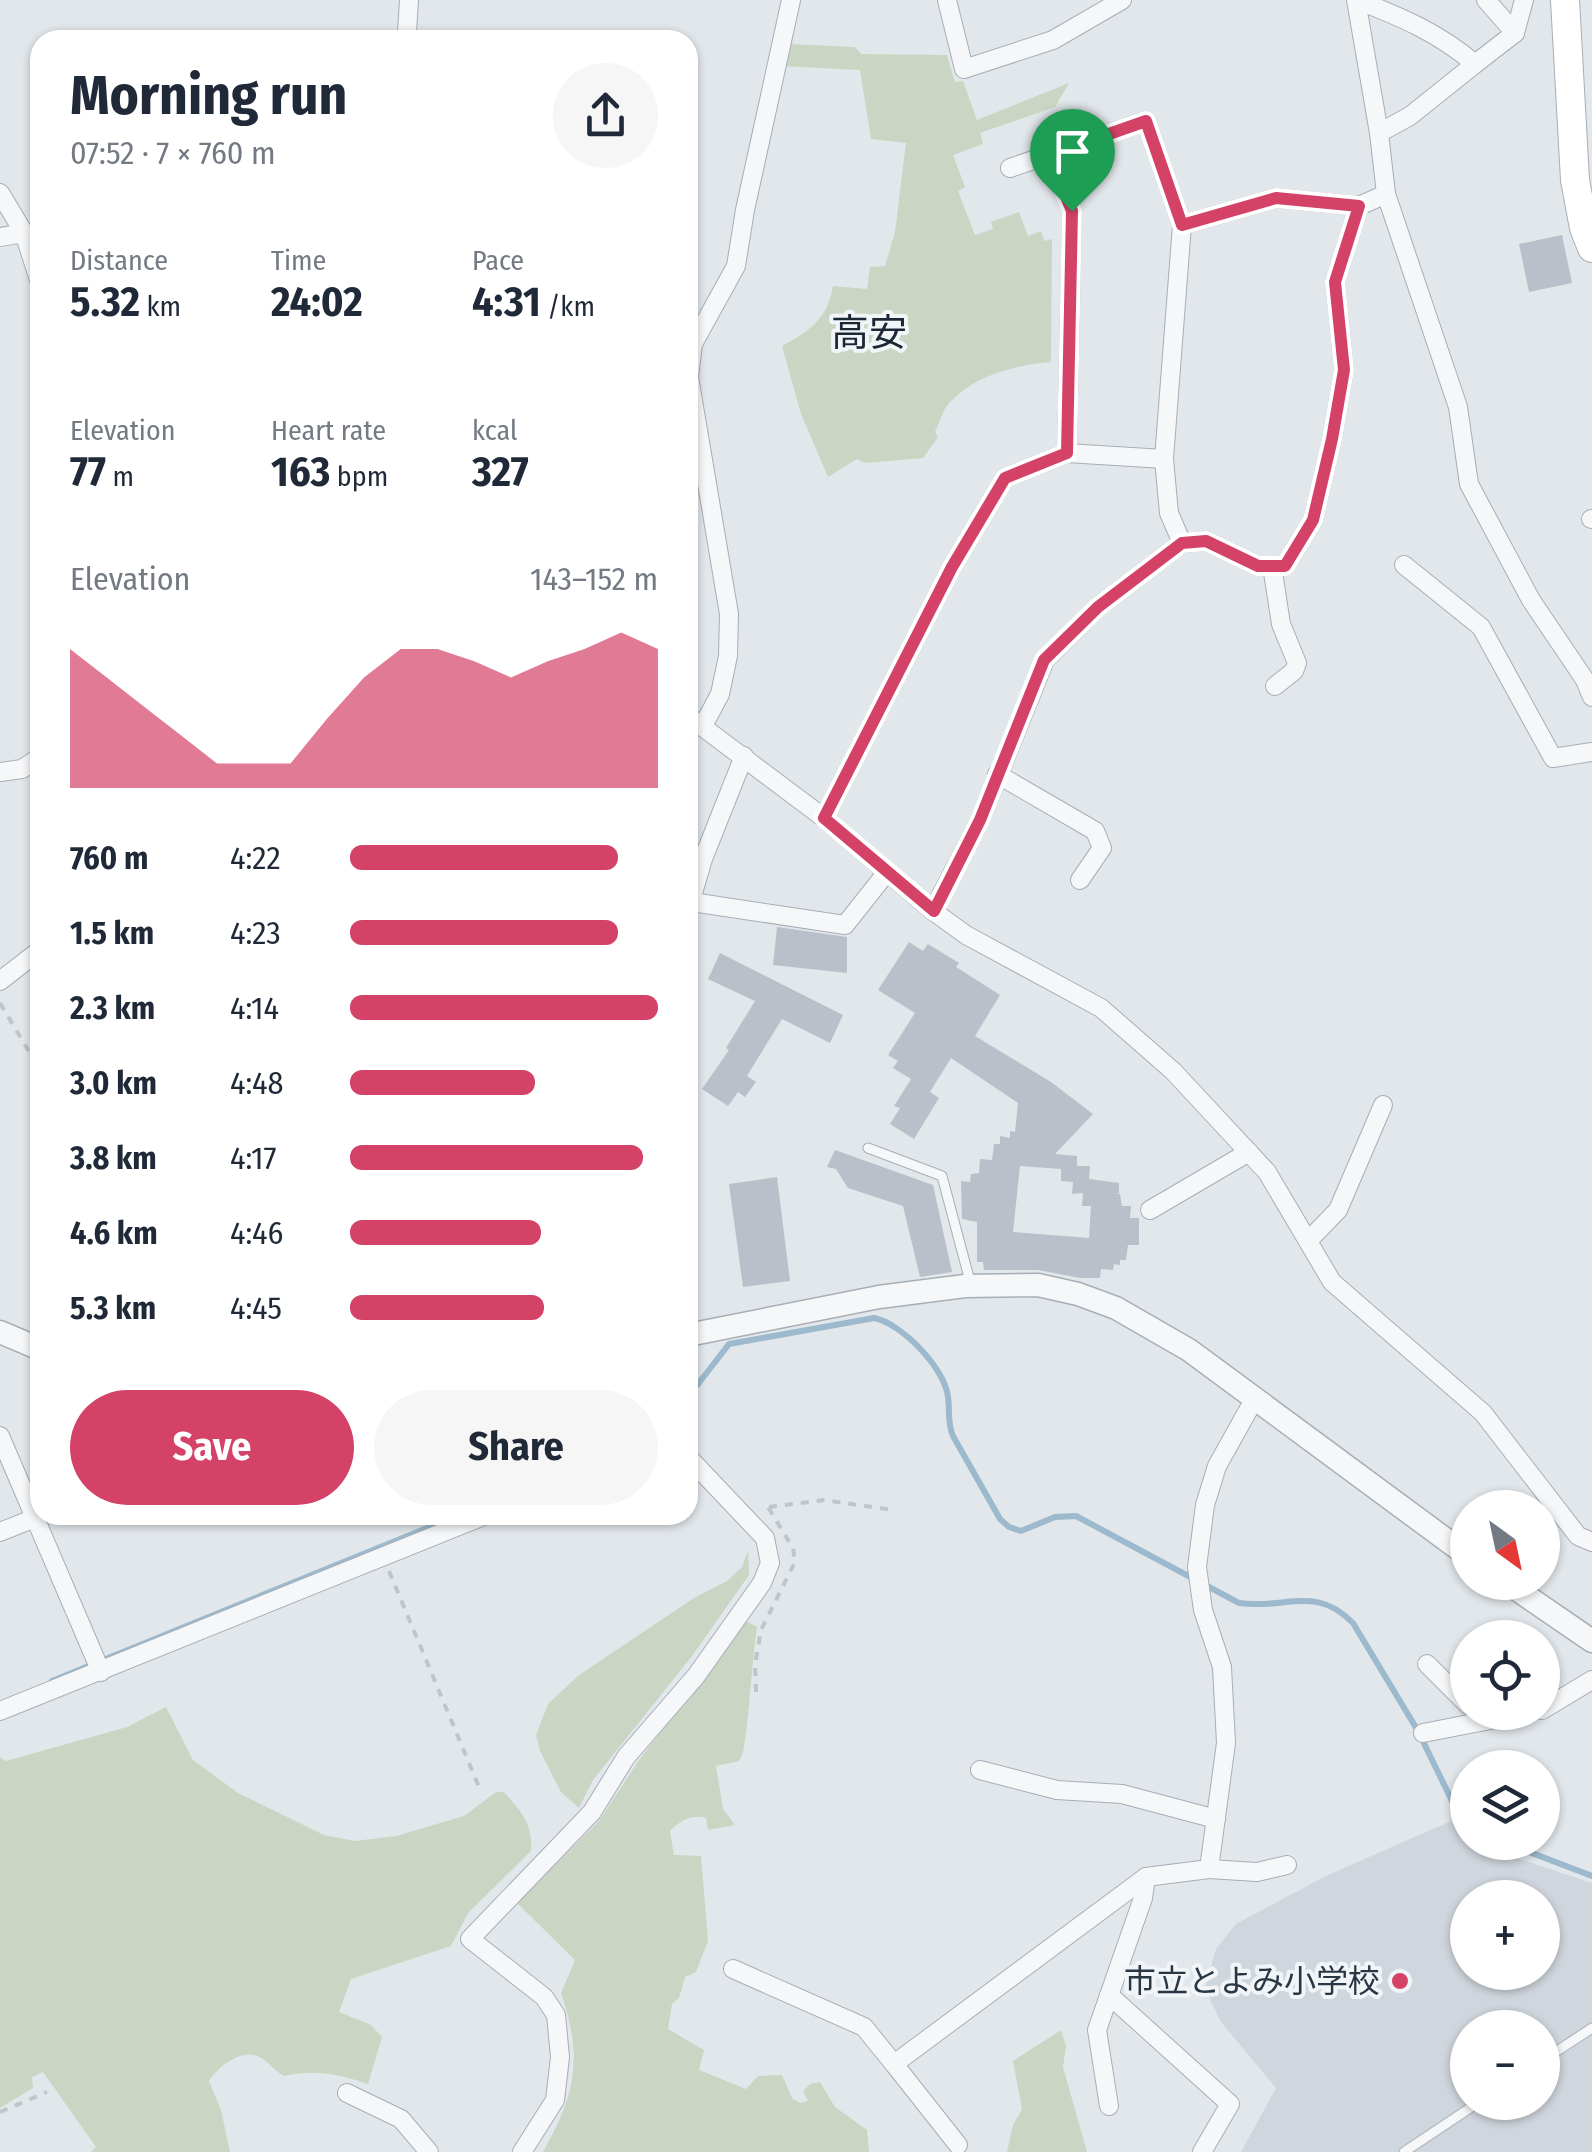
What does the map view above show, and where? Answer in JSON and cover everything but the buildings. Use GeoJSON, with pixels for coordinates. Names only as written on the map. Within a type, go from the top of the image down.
{"type":"FeatureCollection","features":[{"type":"Feature","properties":{"kind":"main road"},"geometry":{"type":"LineString","coordinates":[[1565,0],[1574,166],[1589,233]]}},
{"type":"Feature","properties":{"kind":"street"},"geometry":{"type":"LineString","coordinates":[[408,30],[409,0]]}},
{"type":"Feature","properties":{"kind":"street"},"geometry":{"type":"LineString","coordinates":[[698,335],[736,266],[791,0]]}},
{"type":"Feature","properties":{"kind":"street"},"geometry":{"type":"LineString","coordinates":[[944,1],[964,69],[1054,40],[1122,0]]}},
{"type":"Feature","properties":{"kind":"street"},"geometry":{"type":"LineString","coordinates":[[1356,0],[1414,22],[1449,42],[1475,64]]}},
{"type":"Feature","properties":{"kind":"street"},"geometry":{"type":"LineString","coordinates":[[1356,0],[1380,133],[1386,194],[1458,407],[1469,484],[1531,600],[1592,696]]}},
{"type":"Feature","properties":{"kind":"street"},"geometry":{"type":"LineString","coordinates":[[1486,0],[1515,33]]}},
{"type":"Feature","properties":{"kind":"street"},"geometry":{"type":"LineString","coordinates":[[1380,133],[1410,116],[1515,33],[1524,0]]}},
{"type":"Feature","properties":{"kind":"street"},"geometry":{"type":"LineString","coordinates":[[1010,168],[1146,121],[1182,225],[1164,459],[1169,512],[1182,543]]}},
{"type":"Feature","properties":{"kind":"street"},"geometry":{"type":"LineString","coordinates":[[1049,155],[1072,211],[1067,453]]}},
{"type":"Feature","properties":{"kind":"street"},"geometry":{"type":"LineString","coordinates":[[0,192],[24,233],[30,252]]}},
{"type":"Feature","properties":{"kind":"street"},"geometry":{"type":"LineString","coordinates":[[1182,225],[1276,198],[1359,206],[1386,194]]}},
{"type":"Feature","properties":{"kind":"street"},"geometry":{"type":"LineString","coordinates":[[934,911],[980,820],[1044,660],[1098,607],[1182,543],[1206,541],[1258,566],[1285,566],[1313,520],[1344,370],[1335,282],[1359,206]]}},
{"type":"Feature","properties":{"kind":"street"},"geometry":{"type":"LineString","coordinates":[[0,237],[24,233]]}},
{"type":"Feature","properties":{"kind":"street"},"geometry":{"type":"LineString","coordinates":[[698,430],[729,614],[728,656],[720,694],[698,718]]}},
{"type":"Feature","properties":{"kind":"street"},"geometry":{"type":"LineString","coordinates":[[824,818],[952,567],[1005,478],[1067,453],[1164,459]]}},
{"type":"Feature","properties":{"kind":"street"},"geometry":{"type":"LineString","coordinates":[[1404,565],[1481,627],[1554,758],[1592,752]]}},
{"type":"Feature","properties":{"kind":"street"},"geometry":{"type":"LineString","coordinates":[[1272,566],[1282,624],[1297,662],[1294,671],[1275,686]]}},
{"type":"Feature","properties":{"kind":"street"},"geometry":{"type":"LineString","coordinates":[[698,723],[824,818],[966,935],[1101,1008],[1173,1072],[1267,1172],[1332,1282],[1483,1413],[1578,1536],[1592,1542]]}},
{"type":"Feature","properties":{"kind":"street"},"geometry":{"type":"LineString","coordinates":[[698,848],[744,756]]}},
{"type":"Feature","properties":{"kind":"street"},"geometry":{"type":"LineString","coordinates":[[0,772],[30,764]]}},
{"type":"Feature","properties":{"kind":"street"},"geometry":{"type":"LineString","coordinates":[[998,774],[1095,832],[1102,848],[1080,880]]}},
{"type":"Feature","properties":{"kind":"street"},"geometry":{"type":"LineString","coordinates":[[698,908],[845,925],[887,872]]}},
{"type":"Feature","properties":{"kind":"street"},"geometry":{"type":"LineString","coordinates":[[0,981],[30,958]]}},
{"type":"Feature","properties":{"kind":"street"},"geometry":{"type":"LineString","coordinates":[[1308,1241],[1338,1210],[1383,1105]]}},
{"type":"Feature","properties":{"kind":"street"},"geometry":{"type":"LineString","coordinates":[[1150,1210],[1249,1152]]}},
{"type":"Feature","properties":{"kind":"street"},"geometry":{"type":"LineString","coordinates":[[698,1332],[879,1298],[972,1286],[1038,1285],[1078,1294],[1116,1308],[1189,1350],[1450,1543]]}},
{"type":"Feature","properties":{"kind":"street"},"geometry":{"type":"LineString","coordinates":[[0,1332],[30,1345]]}},
{"type":"Feature","properties":{"kind":"street"},"geometry":{"type":"LineString","coordinates":[[1209,1869],[1226,1743],[1222,1667],[1203,1610],[1197,1567],[1205,1505],[1217,1466],[1255,1398]]}},
{"type":"Feature","properties":{"kind":"street"},"geometry":{"type":"LineString","coordinates":[[0,1436],[30,1506]]}},
{"type":"Feature","properties":{"kind":"street"},"geometry":{"type":"LineString","coordinates":[[522,2152],[555,2100],[560,2057],[556,2015],[544,1997],[470,1940],[592,1812],[626,1757],[696,1676],[762,1583],[770,1563],[765,1538],[698,1467]]}},
{"type":"Feature","properties":{"kind":"street"},"geometry":{"type":"LineString","coordinates":[[0,1532],[30,1520]]}},
{"type":"Feature","properties":{"kind":"street"},"geometry":{"type":"LineString","coordinates":[[38,1525],[101,1672]]}},
{"type":"Feature","properties":{"kind":"street"},"geometry":{"type":"LineString","coordinates":[[0,1710],[461,1525]]}},
{"type":"Feature","properties":{"kind":"street"},"geometry":{"type":"LineString","coordinates":[[1532,1600],[1592,1642]]}},
{"type":"Feature","properties":{"kind":"street"},"geometry":{"type":"LineString","coordinates":[[1427,1664],[1450,1686]]}},
{"type":"Feature","properties":{"kind":"street"},"geometry":{"type":"LineString","coordinates":[[1560,1699],[1592,1680]]}},
{"type":"Feature","properties":{"kind":"street"},"geometry":{"type":"LineString","coordinates":[[1423,1733],[1450,1726]]}},
{"type":"Feature","properties":{"kind":"street"},"geometry":{"type":"LineString","coordinates":[[980,1770],[1057,1790],[1122,1794],[1216,1818]]}},
{"type":"Feature","properties":{"kind":"street"},"geometry":{"type":"LineString","coordinates":[[894,2064],[1146,1876],[1209,1869],[1256,1872],[1287,1865]]}},
{"type":"Feature","properties":{"kind":"street"},"geometry":{"type":"LineString","coordinates":[[1110,2106],[1097,2030],[1143,1898],[1146,1876]]}},
{"type":"Feature","properties":{"kind":"street"},"geometry":{"type":"LineString","coordinates":[[734,1969],[864,2027],[958,2146]]}},
{"type":"Feature","properties":{"kind":"street"},"geometry":{"type":"LineString","coordinates":[[1109,1994],[1230,2104],[1202,2152]]}},
{"type":"Feature","properties":{"kind":"street"},"geometry":{"type":"LineString","coordinates":[[347,2093],[401,2119],[429,2152]]}},
{"type":"Feature","properties":{"kind":"lane"},"geometry":{"type":"LineString","coordinates":[[868,1148],[942,1176],[972,1286]]}},
{"type":"Feature","properties":{"kind":"lane"},"geometry":{"type":"LineString","coordinates":[[1560,2048],[1592,2028]]}},
{"type":"Feature","properties":{"kind":"lane"},"geometry":{"type":"LineString","coordinates":[[1404,2152],[1453,2120]]}},
{"type":"Feature","properties":{"kind":"path"},"geometry":{"type":"LineString","coordinates":[[0,1003],[30,1053]]}},
{"type":"Feature","properties":{"kind":"path"},"geometry":{"type":"LineString","coordinates":[[746,1517],[768,1507],[824,1500],[893,1510]]}},
{"type":"Feature","properties":{"kind":"path"},"geometry":{"type":"LineString","coordinates":[[383,1557],[479,1787]]}},
{"type":"Feature","properties":{"kind":"path"},"geometry":{"type":"LineString","coordinates":[[0,2112],[47,2092]]}},
{"type":"Feature","properties":{"kind":"shaded area","name":"市立とよみ小学校"},"geometry":{"type":"Polygon","coordinates":[[[1450,1821],[1450,1860],[1522,1860],[1592,1883],[1592,2152],[1241,2152],[1276,2088],[1221,2022],[1205,1989],[1216,1949],[1236,1924],[1326,1876],[1450,1821]]]}},
{"type":"Feature","properties":{"kind":"green space"},"geometry":{"type":"Polygon","coordinates":[[[788,44],[855,47],[861,54],[947,55],[955,82],[963,81],[977,120],[1069,83],[1055,107],[980,133],[983,144],[953,155],[965,187],[958,191],[975,235],[993,229],[991,222],[1019,212],[1028,236],[1041,231],[1044,241],[1052,239],[1051,362],[996,373],[959,393],[945,409],[935,432],[938,437],[923,458],[865,463],[857,459],[828,477],[801,414],[782,346],[816,323],[827,307],[833,286],[867,289],[870,267],[885,266],[895,232],[906,143],[871,139],[860,70],[783,66],[788,44]]]}},
{"type":"Feature","properties":{"kind":"green space"},"geometry":{"type":"Polygon","coordinates":[[[748,1551],[749,1575],[692,1656],[593,1780],[579,1808],[561,1792],[540,1751],[536,1735],[548,1704],[579,1675],[694,1598],[727,1581],[742,1567],[748,1551]]]}},
{"type":"Feature","properties":{"kind":"green space"},"geometry":{"type":"Polygon","coordinates":[[[746,1621],[757,1627],[743,1753],[739,1761],[716,1766],[723,1809],[735,1825],[708,1830],[706,1818],[696,1817],[682,1821],[670,1831],[674,1855],[701,1856],[708,1941],[696,1972],[685,1977],[679,1998],[672,2004],[668,2029],[704,2050],[699,2070],[746,2089],[758,2076],[782,2075],[792,2098],[800,2103],[808,2101],[803,2091],[820,2082],[835,2107],[867,2130],[869,2152],[543,2152],[563,2112],[573,2075],[572,2037],[561,1993],[575,1960],[517,1903],[599,1821],[639,1760],[746,1621]]]}},
{"type":"Feature","properties":{"kind":"green space"},"geometry":{"type":"Polygon","coordinates":[[[166,1707],[193,1760],[238,1793],[324,1835],[355,1841],[396,1836],[464,1816],[496,1792],[504,1792],[528,1825],[531,1851],[468,1913],[451,1946],[351,1979],[339,2012],[371,2025],[382,2037],[368,2084],[326,2074],[284,2076],[261,2058],[243,2055],[223,2066],[209,2081],[221,2110],[230,2152],[91,2152],[96,2147],[43,2072],[32,2077],[33,2088],[0,2108],[0,1757],[6,1761],[127,1727],[166,1707]]]}},
{"type":"Feature","properties":{"kind":"green space"},"geometry":{"type":"Polygon","coordinates":[[[1061,2030],[1066,2046],[1063,2067],[1087,2152],[1007,2152],[1013,2125],[1022,2109],[1013,2061],[1061,2030]]]}},
{"type":"Feature","properties":{"kind":"waterway"},"geometry":{"type":"LineString","coordinates":[[698,1384],[729,1344],[874,1318],[897,1328],[939,1373],[948,1397],[953,1436],[1000,1519],[1009,1527],[1021,1531],[1055,1517],[1076,1516],[1239,1603],[1312,1601],[1339,1611],[1353,1623],[1418,1731],[1450,1797]]}},
{"type":"Feature","properties":{"kind":"waterway"},"geometry":{"type":"LineString","coordinates":[[52,1681],[434,1525]]}},
{"type":"Feature","properties":{"kind":"waterway"},"geometry":{"type":"LineString","coordinates":[[1550,1860],[1592,1876]]}},
{"type":"Feature","properties":{"kind":"place","name":"市立とよみ小学校"},"geometry":{"type":"Point","coordinates":[1400,1981]}},
{"type":"Feature","properties":{"kind":"district","name":"高安"},"geometry":{"type":"Point","coordinates":[869,333]}},
{"type":"Feature","properties":{"kind":"route"},"geometry":{"type":"LineString","coordinates":[[1146,121],[1182,225],[1276,198],[1359,206],[1335,282],[1344,370],[1332,439],[1313,520],[1285,566],[1258,566],[1206,541],[1182,543],[1098,607],[1044,660],[980,820],[934,911],[824,818],[952,567],[1005,478],[1067,453],[1072,211],[1049,155],[1146,121]]}}]}
